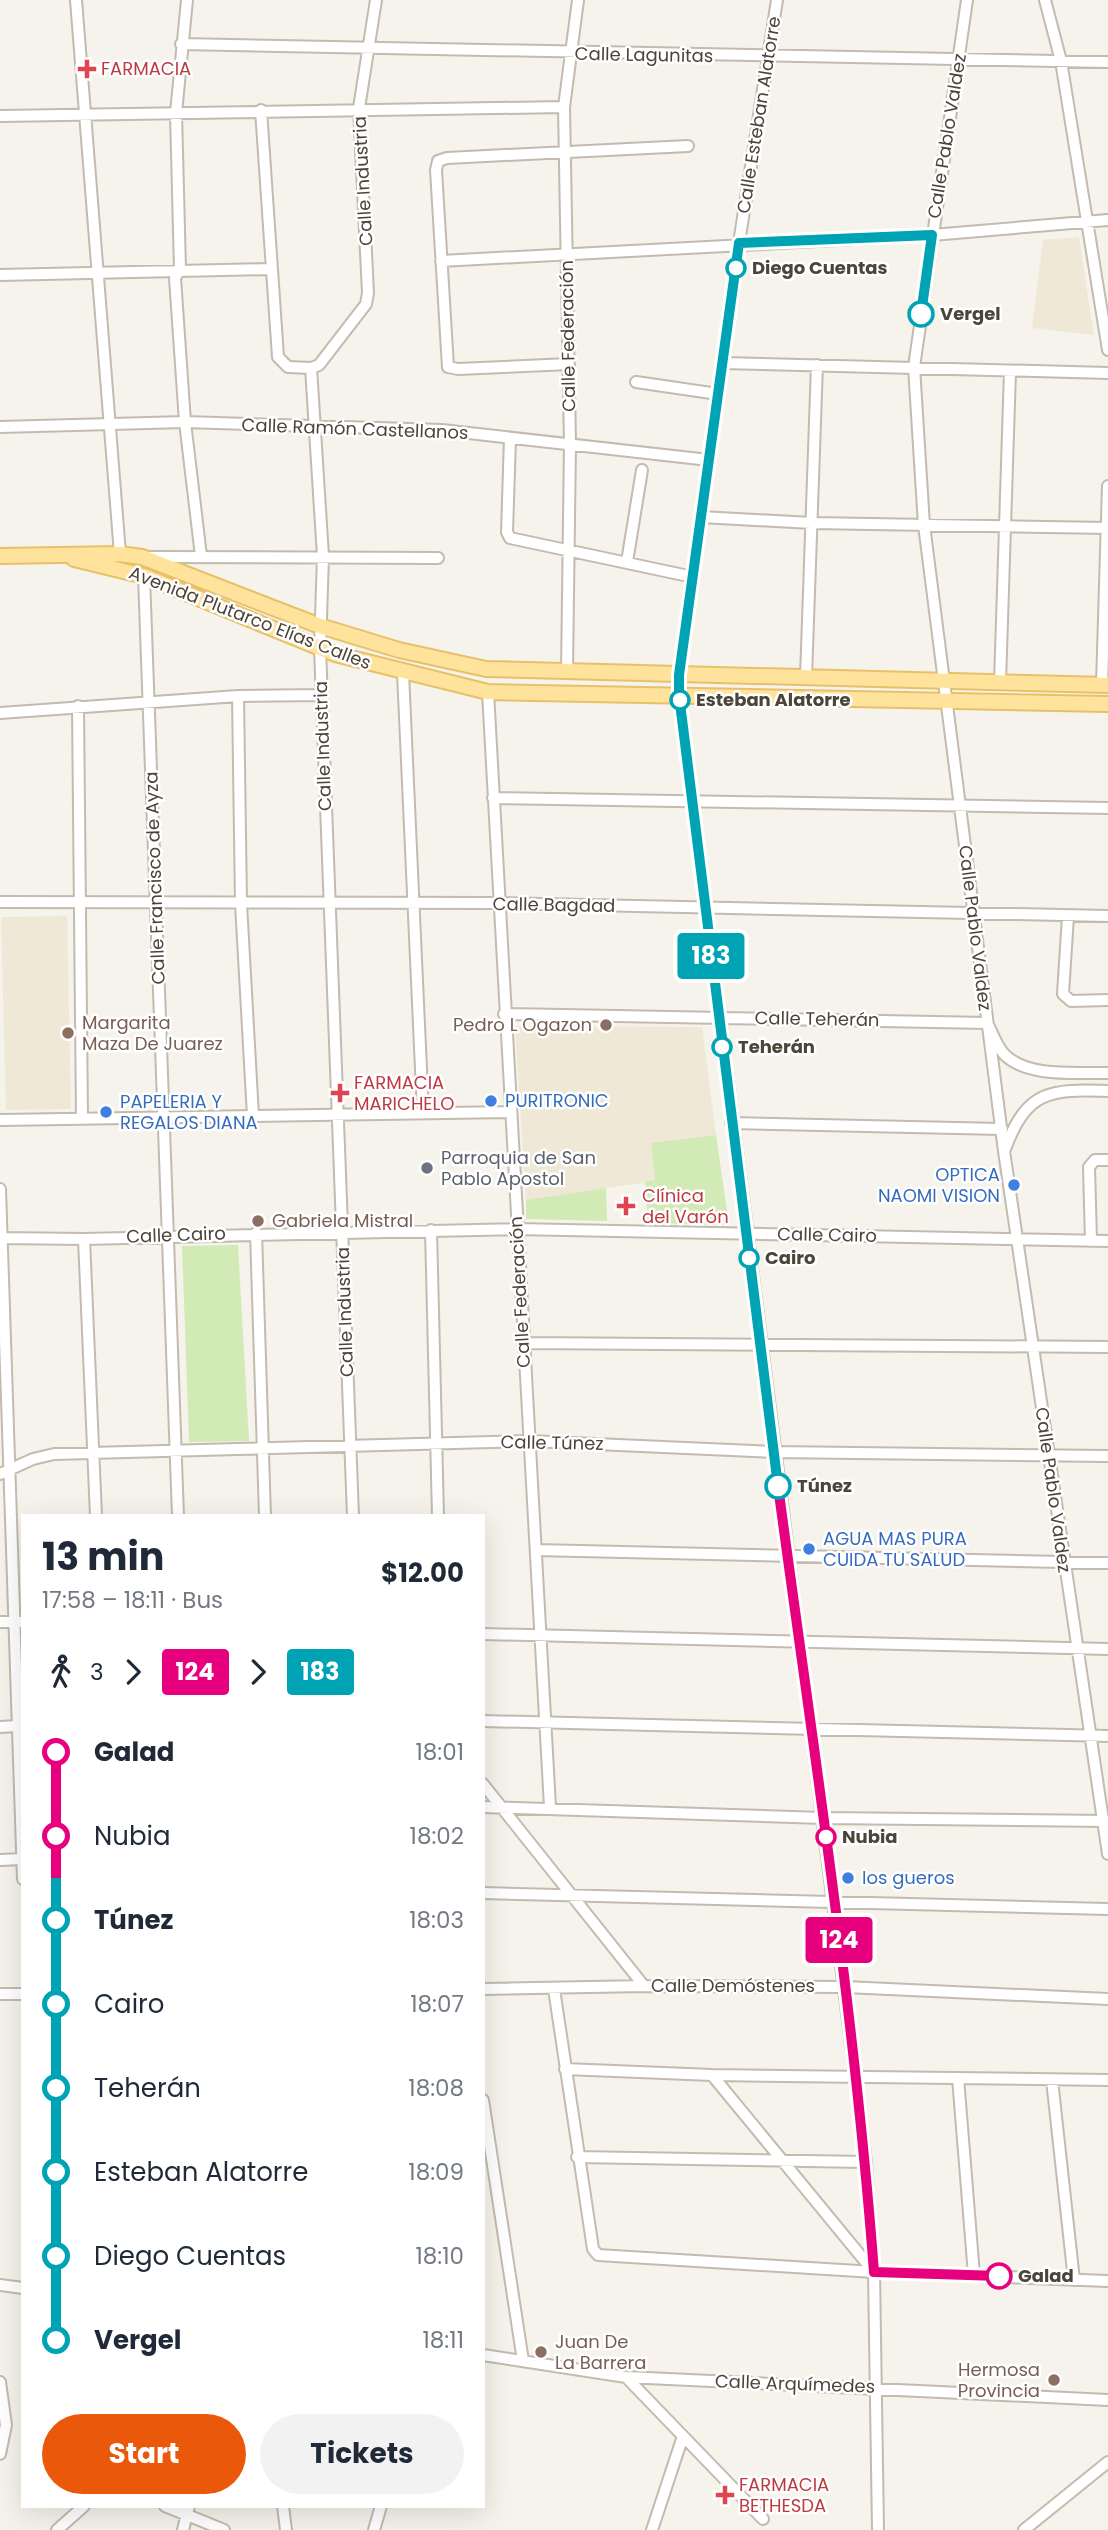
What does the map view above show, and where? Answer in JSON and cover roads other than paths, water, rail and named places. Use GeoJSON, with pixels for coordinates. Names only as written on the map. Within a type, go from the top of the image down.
{"type":"FeatureCollection","features":[{"type":"Feature","properties":{"kind":"main road","name":"Avenida Plutarco Elías Calles"},"geometry":{"type":"LineString","coordinates":[[0,556],[120,554],[142,558],[320,626],[399,650],[486,669],[1105,685]]}},
{"type":"Feature","properties":{"kind":"main road","name":"Avenida Plutarco Elías Calles"},"geometry":{"type":"LineString","coordinates":[[62,556],[144,576],[320,648],[403,673],[488,692],[1108,704]]}},
{"type":"Feature","properties":{"kind":"main road"},"geometry":{"type":"LineString","coordinates":[[189,593],[195,576]]}},
{"type":"Feature","properties":{"kind":"street"},"geometry":{"type":"LineString","coordinates":[[76,0],[120,554]]}},
{"type":"Feature","properties":{"kind":"street"},"geometry":{"type":"LineString","coordinates":[[187,0],[176,113],[180,270],[175,278],[185,422],[201,556]]}},
{"type":"Feature","properties":{"kind":"street","name":"Calle Industria"},"geometry":{"type":"LineString","coordinates":[[353,1514],[321,695],[323,556],[311,368],[326,358],[366,304],[368,293],[359,108],[376,0]]}},
{"type":"Feature","properties":{"kind":"street","name":"Calle Federación"},"geometry":{"type":"LineString","coordinates":[[567,672],[569,364],[564,107],[578,0]]}},
{"type":"Feature","properties":{"kind":"street","name":"Calle Esteban Alatorre"},"geometry":{"type":"LineString","coordinates":[[778,0],[739,243],[679,675],[679,695],[866,2162],[874,2272],[878,2530]]}},
{"type":"Feature","properties":{"kind":"street","name":"Calle Pablo Valdez"},"geometry":{"type":"LineString","coordinates":[[967,0],[914,367],[924,526],[1004,1151],[1108,1854]]}},
{"type":"Feature","properties":{"kind":"street"},"geometry":{"type":"LineString","coordinates":[[1045,0],[1061,61],[1108,350]]}},
{"type":"Feature","properties":{"kind":"street","name":"Calle Lagunitas"},"geometry":{"type":"LineString","coordinates":[[181,44],[571,54],[1108,62]]}},
{"type":"Feature","properties":{"kind":"street"},"geometry":{"type":"LineString","coordinates":[[0,116],[359,108],[564,107]]}},
{"type":"Feature","properties":{"kind":"street"},"geometry":{"type":"LineString","coordinates":[[261,110],[279,360],[288,367],[311,368]]}},
{"type":"Feature","properties":{"kind":"street"},"geometry":{"type":"LineString","coordinates":[[569,364],[458,369],[448,367],[438,161],[447,158],[688,146]]}},
{"type":"Feature","properties":{"kind":"street"},"geometry":{"type":"LineString","coordinates":[[441,261],[739,243],[932,235],[1108,220]]}},
{"type":"Feature","properties":{"kind":"street"},"geometry":{"type":"LineString","coordinates":[[0,275],[271,269]]}},
{"type":"Feature","properties":{"kind":"street"},"geometry":{"type":"LineString","coordinates":[[722,363],[1108,373]]}},
{"type":"Feature","properties":{"kind":"street"},"geometry":{"type":"LineString","coordinates":[[806,677],[817,365]]}},
{"type":"Feature","properties":{"kind":"street"},"geometry":{"type":"LineString","coordinates":[[1000,683],[1010,371]]}},
{"type":"Feature","properties":{"kind":"street"},"geometry":{"type":"LineString","coordinates":[[636,382],[718,394]]}},
{"type":"Feature","properties":{"kind":"street","name":"Calle Ramón Castellanos"},"geometry":{"type":"LineString","coordinates":[[0,427],[185,422],[442,430],[709,460]]}},
{"type":"Feature","properties":{"kind":"street"},"geometry":{"type":"LineString","coordinates":[[510,438],[508,536],[693,577]]}},
{"type":"Feature","properties":{"kind":"street"},"geometry":{"type":"LineString","coordinates":[[627,562],[642,470]]}},
{"type":"Feature","properties":{"kind":"street"},"geometry":{"type":"LineString","coordinates":[[1105,685],[1108,486]]}},
{"type":"Feature","properties":{"kind":"street"},"geometry":{"type":"LineString","coordinates":[[701,517],[812,523],[1107,528]]}},
{"type":"Feature","properties":{"kind":"street"},"geometry":{"type":"LineString","coordinates":[[142,558],[438,558]]}},
{"type":"Feature","properties":{"kind":"street","name":"Calle Francisco de Ayza"},"geometry":{"type":"LineString","coordinates":[[144,576],[178,1514]]}},
{"type":"Feature","properties":{"kind":"street"},"geometry":{"type":"LineString","coordinates":[[403,673],[411,905],[423,1113]]}},
{"type":"Feature","properties":{"kind":"street","name":"Calle Federación"},"geometry":{"type":"LineString","coordinates":[[488,692],[550,1807]]}},
{"type":"Feature","properties":{"kind":"street"},"geometry":{"type":"LineString","coordinates":[[0,713],[238,696],[321,695]]}},
{"type":"Feature","properties":{"kind":"street"},"geometry":{"type":"LineString","coordinates":[[238,696],[241,904],[253,1116]]}},
{"type":"Feature","properties":{"kind":"street"},"geometry":{"type":"LineString","coordinates":[[78,706],[82,1119]]}},
{"type":"Feature","properties":{"kind":"street"},"geometry":{"type":"LineString","coordinates":[[493,797],[1108,808]]}},
{"type":"Feature","properties":{"kind":"street","name":"Calle Bagdad"},"geometry":{"type":"LineString","coordinates":[[0,902],[156,901],[329,905],[498,903],[705,910],[1108,916]]}},
{"type":"Feature","properties":{"kind":"street"},"geometry":{"type":"LineString","coordinates":[[1068,916],[1063,994],[1071,1001],[1108,1000]]}},
{"type":"Feature","properties":{"kind":"street","name":"Calle Teherán"},"geometry":{"type":"LineString","coordinates":[[504,1014],[987,1023]]}},
{"type":"Feature","properties":{"kind":"street"},"geometry":{"type":"LineString","coordinates":[[987,1023],[1004,1055],[1021,1065],[1054,1071],[1108,1073]]}},
{"type":"Feature","properties":{"kind":"street"},"geometry":{"type":"LineString","coordinates":[[1004,1151],[1016,1120],[1034,1102],[1067,1090],[1108,1091]]}},
{"type":"Feature","properties":{"kind":"street"},"geometry":{"type":"LineString","coordinates":[[0,1120],[510,1112]]}},
{"type":"Feature","properties":{"kind":"street"},"geometry":{"type":"LineString","coordinates":[[732,1124],[1002,1129]]}},
{"type":"Feature","properties":{"kind":"street"},"geometry":{"type":"LineString","coordinates":[[1091,1241],[1089,1167],[1095,1160],[1108,1160]]}},
{"type":"Feature","properties":{"kind":"street"},"geometry":{"type":"LineString","coordinates":[[0,1189],[5,1472],[18,1622],[17,1726],[21,1799]]}},
{"type":"Feature","properties":{"kind":"street","name":"Calle Cairo"},"geometry":{"type":"LineString","coordinates":[[1,1238],[85,1239],[516,1228],[1108,1241]]}},
{"type":"Feature","properties":{"kind":"street"},"geometry":{"type":"LineString","coordinates":[[431,1230],[438,1514]]}},
{"type":"Feature","properties":{"kind":"street"},"geometry":{"type":"LineString","coordinates":[[256,1233],[265,1514]]}},
{"type":"Feature","properties":{"kind":"street"},"geometry":{"type":"LineString","coordinates":[[85,1239],[96,1514]]}},
{"type":"Feature","properties":{"kind":"street"},"geometry":{"type":"LineString","coordinates":[[523,1343],[1108,1348]]}},
{"type":"Feature","properties":{"kind":"street","name":"Calle Túnez"},"geometry":{"type":"LineString","coordinates":[[5,1472],[43,1455],[529,1441],[774,1452],[1108,1455]]}},
{"type":"Feature","properties":{"kind":"street"},"geometry":{"type":"LineString","coordinates":[[536,1550],[1108,1563]]}},
{"type":"Feature","properties":{"kind":"street"},"geometry":{"type":"LineString","coordinates":[[0,1622],[18,1622]]}},
{"type":"Feature","properties":{"kind":"street"},"geometry":{"type":"LineString","coordinates":[[485,1634],[1108,1649]]}},
{"type":"Feature","properties":{"kind":"street"},"geometry":{"type":"LineString","coordinates":[[485,1721],[1108,1736]]}},
{"type":"Feature","properties":{"kind":"street"},"geometry":{"type":"LineString","coordinates":[[0,1727],[17,1726]]}},
{"type":"Feature","properties":{"kind":"street"},"geometry":{"type":"LineString","coordinates":[[485,1786],[644,1986]]}},
{"type":"Feature","properties":{"kind":"street"},"geometry":{"type":"LineString","coordinates":[[485,1807],[550,1807],[823,1818],[1105,1821]]}},
{"type":"Feature","properties":{"kind":"street"},"geometry":{"type":"LineString","coordinates":[[0,1860],[21,1859]]}},
{"type":"Feature","properties":{"kind":"street"},"geometry":{"type":"LineString","coordinates":[[485,1894],[1108,1909]]}},
{"type":"Feature","properties":{"kind":"street","name":"Calle Demóstenes"},"geometry":{"type":"LineString","coordinates":[[485,1989],[644,1986],[845,1987],[1108,1999]]}},
{"type":"Feature","properties":{"kind":"street"},"geometry":{"type":"LineString","coordinates":[[554,1989],[577,2157],[596,2254],[874,2272],[1108,2281]]}},
{"type":"Feature","properties":{"kind":"street"},"geometry":{"type":"LineString","coordinates":[[0,1994],[21,1994]]}},
{"type":"Feature","properties":{"kind":"street"},"geometry":{"type":"LineString","coordinates":[[565,2069],[712,2076],[1108,2081]]}},
{"type":"Feature","properties":{"kind":"street"},"geometry":{"type":"LineString","coordinates":[[712,2076],[874,2272]]}},
{"type":"Feature","properties":{"kind":"street"},"geometry":{"type":"LineString","coordinates":[[958,2078],[974,2275]]}},
{"type":"Feature","properties":{"kind":"street"},"geometry":{"type":"LineString","coordinates":[[1052,2080],[1074,2280]]}},
{"type":"Feature","properties":{"kind":"street"},"geometry":{"type":"LineString","coordinates":[[485,2113],[523,2361]]}},
{"type":"Feature","properties":{"kind":"street"},"geometry":{"type":"LineString","coordinates":[[577,2157],[866,2162]]}},
{"type":"Feature","properties":{"kind":"street"},"geometry":{"type":"LineString","coordinates":[[0,2285],[21,2288]]}},
{"type":"Feature","properties":{"kind":"street","name":"Calle Arquímedes"},"geometry":{"type":"LineString","coordinates":[[485,2355],[626,2377],[1108,2400]]}},
{"type":"Feature","properties":{"kind":"street"},"geometry":{"type":"LineString","coordinates":[[626,2377],[763,2519]]}},
{"type":"Feature","properties":{"kind":"street"},"geometry":{"type":"LineString","coordinates":[[0,2382],[6,2425],[0,2454]]}},
{"type":"Feature","properties":{"kind":"street"},"geometry":{"type":"LineString","coordinates":[[652,2530],[683,2436]]}},
{"type":"Feature","properties":{"kind":"street"},"geometry":{"type":"LineString","coordinates":[[1024,2530],[1108,2462]]}},
{"type":"Feature","properties":{"kind":"street"},"geometry":{"type":"LineString","coordinates":[[57,2530],[82,2508]]}},
{"type":"Feature","properties":{"kind":"street"},"geometry":{"type":"LineString","coordinates":[[282,2508],[286,2530]]}},
{"type":"Feature","properties":{"kind":"street"},"geometry":{"type":"LineString","coordinates":[[372,2508],[375,2528]]}},
{"type":"Feature","properties":{"kind":"street"},"geometry":{"type":"LineString","coordinates":[[375,2528],[380,2508]]}},
{"type":"Feature","properties":{"kind":"street"},"geometry":{"type":"LineString","coordinates":[[183,2530],[189,2511],[224,2530]]}},
{"type":"Feature","properties":{"kind":"place","name":"FARMACIA"},"geometry":{"type":"Point","coordinates":[87,69]}},
{"type":"Feature","properties":{"kind":"place","name":"Diego Cuentas"},"geometry":{"type":"Point","coordinates":[736,268]}},
{"type":"Feature","properties":{"kind":"place","name":"Vergel"},"geometry":{"type":"Point","coordinates":[921,314]}},
{"type":"Feature","properties":{"kind":"place","name":"Esteban Alatorre"},"geometry":{"type":"Point","coordinates":[680,700]}},
{"type":"Feature","properties":{"kind":"place","name":"Pedro L Ogazon"},"geometry":{"type":"Point","coordinates":[606,1025]}},
{"type":"Feature","properties":{"kind":"place","name":"Margarita Maza De Juarez"},"geometry":{"type":"Point","coordinates":[68,1033]}},
{"type":"Feature","properties":{"kind":"place","name":"Teherán"},"geometry":{"type":"Point","coordinates":[722,1047]}},
{"type":"Feature","properties":{"kind":"place","name":"FARMACIA MARICHELO"},"geometry":{"type":"Point","coordinates":[340,1093]}},
{"type":"Feature","properties":{"kind":"place","name":"PURITRONIC"},"geometry":{"type":"Point","coordinates":[491,1101]}},
{"type":"Feature","properties":{"kind":"place","name":"PAPELERIA Y REGALOS DIANA"},"geometry":{"type":"Point","coordinates":[106,1112]}},
{"type":"Feature","properties":{"kind":"place","name":"Parroquia de San Pablo Apostol"},"geometry":{"type":"Point","coordinates":[427,1168]}},
{"type":"Feature","properties":{"kind":"place","name":"OPTICA NAOMI VISION"},"geometry":{"type":"Point","coordinates":[1014,1185]}},
{"type":"Feature","properties":{"kind":"place","name":"Clínica del Varón"},"geometry":{"type":"Point","coordinates":[626,1206]}},
{"type":"Feature","properties":{"kind":"place","name":"Gabriela Mistral"},"geometry":{"type":"Point","coordinates":[258,1221]}},
{"type":"Feature","properties":{"kind":"place","name":"Cairo"},"geometry":{"type":"Point","coordinates":[749,1258]}},
{"type":"Feature","properties":{"kind":"place","name":"Túnez"},"geometry":{"type":"Point","coordinates":[778,1486]}},
{"type":"Feature","properties":{"kind":"place","name":"AGUA MAS PURA CUIDA TU SALUD"},"geometry":{"type":"Point","coordinates":[809,1549]}},
{"type":"Feature","properties":{"kind":"place","name":"Nubia"},"geometry":{"type":"Point","coordinates":[826,1837]}},
{"type":"Feature","properties":{"kind":"place","name":"los gueros"},"geometry":{"type":"Point","coordinates":[848,1878]}},
{"type":"Feature","properties":{"kind":"place","name":"Galad"},"geometry":{"type":"Point","coordinates":[999,2276]}},
{"type":"Feature","properties":{"kind":"place","name":"Juan De La Barrera"},"geometry":{"type":"Point","coordinates":[541,2352]}},
{"type":"Feature","properties":{"kind":"place","name":"Hermosa Provincia"},"geometry":{"type":"Point","coordinates":[1054,2380]}},
{"type":"Feature","properties":{"kind":"place","name":"FARMACIA BETHESDA"},"geometry":{"type":"Point","coordinates":[725,2495]}}]}
